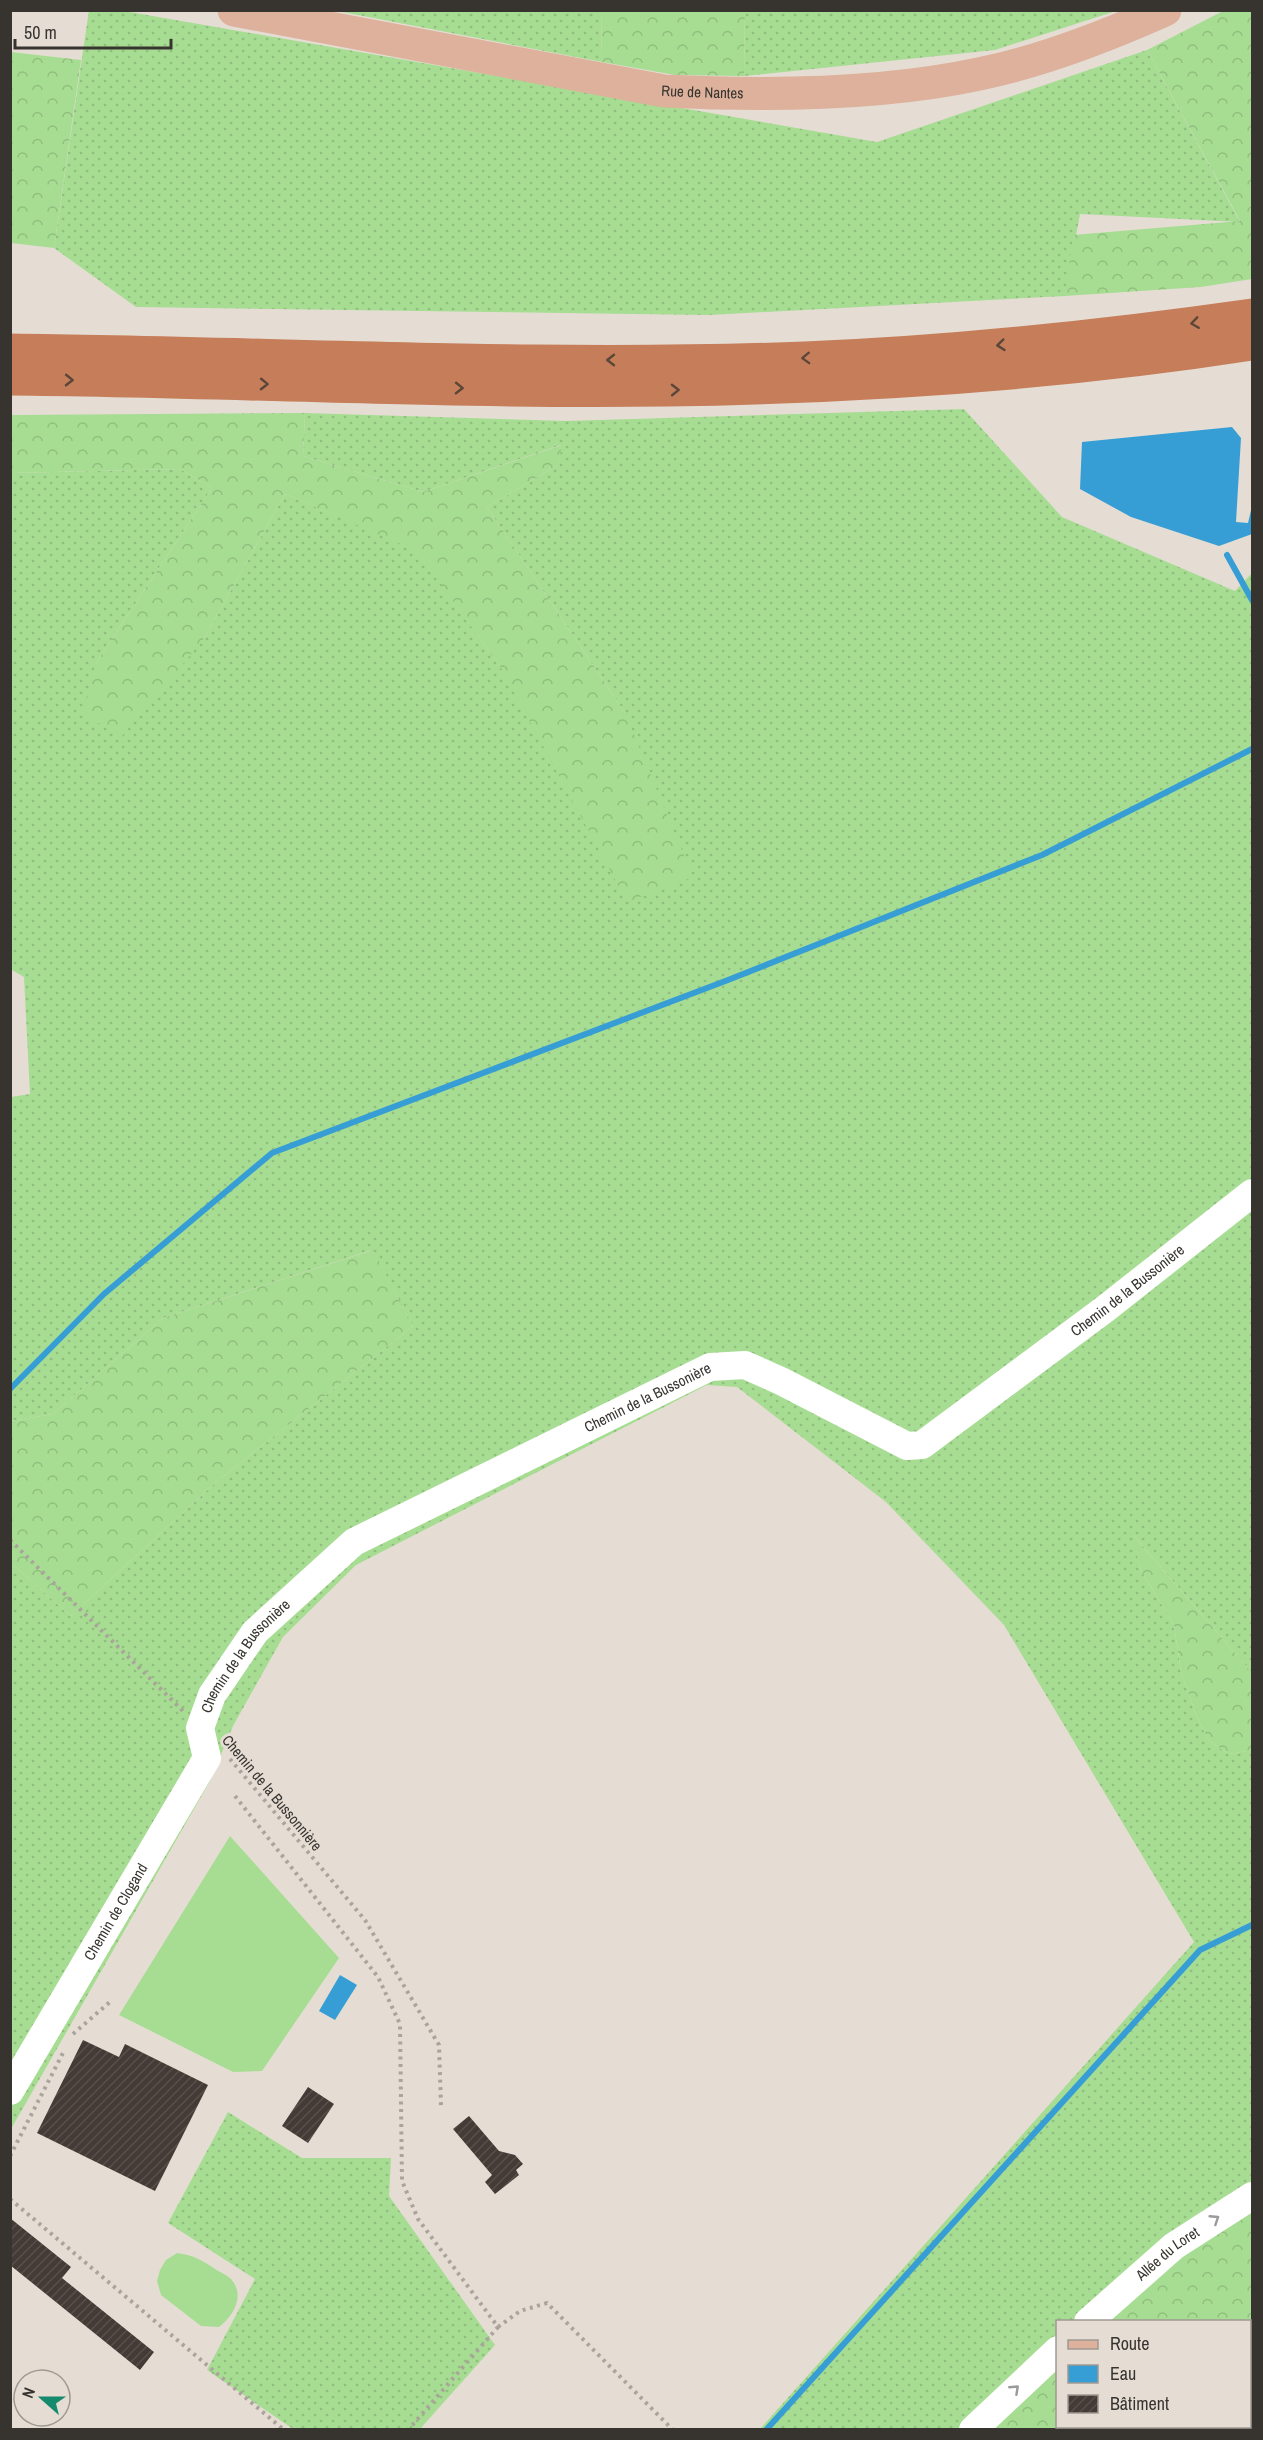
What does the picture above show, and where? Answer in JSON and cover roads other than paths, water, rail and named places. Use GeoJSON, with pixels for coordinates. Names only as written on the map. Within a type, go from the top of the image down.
{"type":"FeatureCollection","features":[{"type":"Feature","properties":{"kind":"highway"},"geometry":{"type":"LineString","coordinates":[[10,350],[517,360],[805,358],[956,349],[1107,334],[1252,315]]}},
{"type":"Feature","properties":{"kind":"highway"},"geometry":{"type":"LineString","coordinates":[[10,379],[516,390],[755,388],[971,377],[1124,362],[1252,344]]}},
{"type":"Feature","properties":{"kind":"main road","name":"Rue de Nantes"},"geometry":{"type":"LineString","coordinates":[[234,10],[664,91],[724,94],[809,92],[904,85],[980,74],[1055,52],[1165,10]]}},
{"type":"Feature","properties":{"kind":"street","name":"Chemin de la Bussonière"},"geometry":{"type":"LineString","coordinates":[[200,1728],[212,1695],[255,1632],[354,1542],[710,1367],[745,1365],[907,1446],[922,1445],[1105,1309],[1252,1193]]}},
{"type":"Feature","properties":{"kind":"street","name":"Chemin de Clogand"},"geometry":{"type":"LineString","coordinates":[[10,2091],[207,1758],[200,1728]]}},
{"type":"Feature","properties":{"kind":"street","name":"Allée du Loret"},"geometry":{"type":"LineString","coordinates":[[1090,2320],[1174,2246],[1252,2196]]}},
{"type":"Feature","properties":{"kind":"street"},"geometry":{"type":"LineString","coordinates":[[973,2430],[1056,2352]]}},
{"type":"Feature","properties":{"kind":"water"},"geometry":{"type":"Polygon","coordinates":[[[1232,427],[1241,438],[1236,522],[1248,523],[1252,506],[1252,534],[1219,546],[1131,517],[1080,489],[1082,442],[1232,427]]]}},
{"type":"Feature","properties":{"kind":"water"},"geometry":{"type":"Polygon","coordinates":[[[340,1975],[357,1985],[335,2020],[319,2011],[340,1975]]]}},
{"type":"Feature","properties":{"kind":"waterway"},"geometry":{"type":"LineString","coordinates":[[1227,555],[1252,600]]}},
{"type":"Feature","properties":{"kind":"waterway"},"geometry":{"type":"LineString","coordinates":[[10,1389],[104,1294],[272,1153],[728,980],[1042,855],[1252,749]]}},
{"type":"Feature","properties":{"kind":"waterway"},"geometry":{"type":"LineString","coordinates":[[766,2430],[1200,1950],[1252,1925]]}}]}
